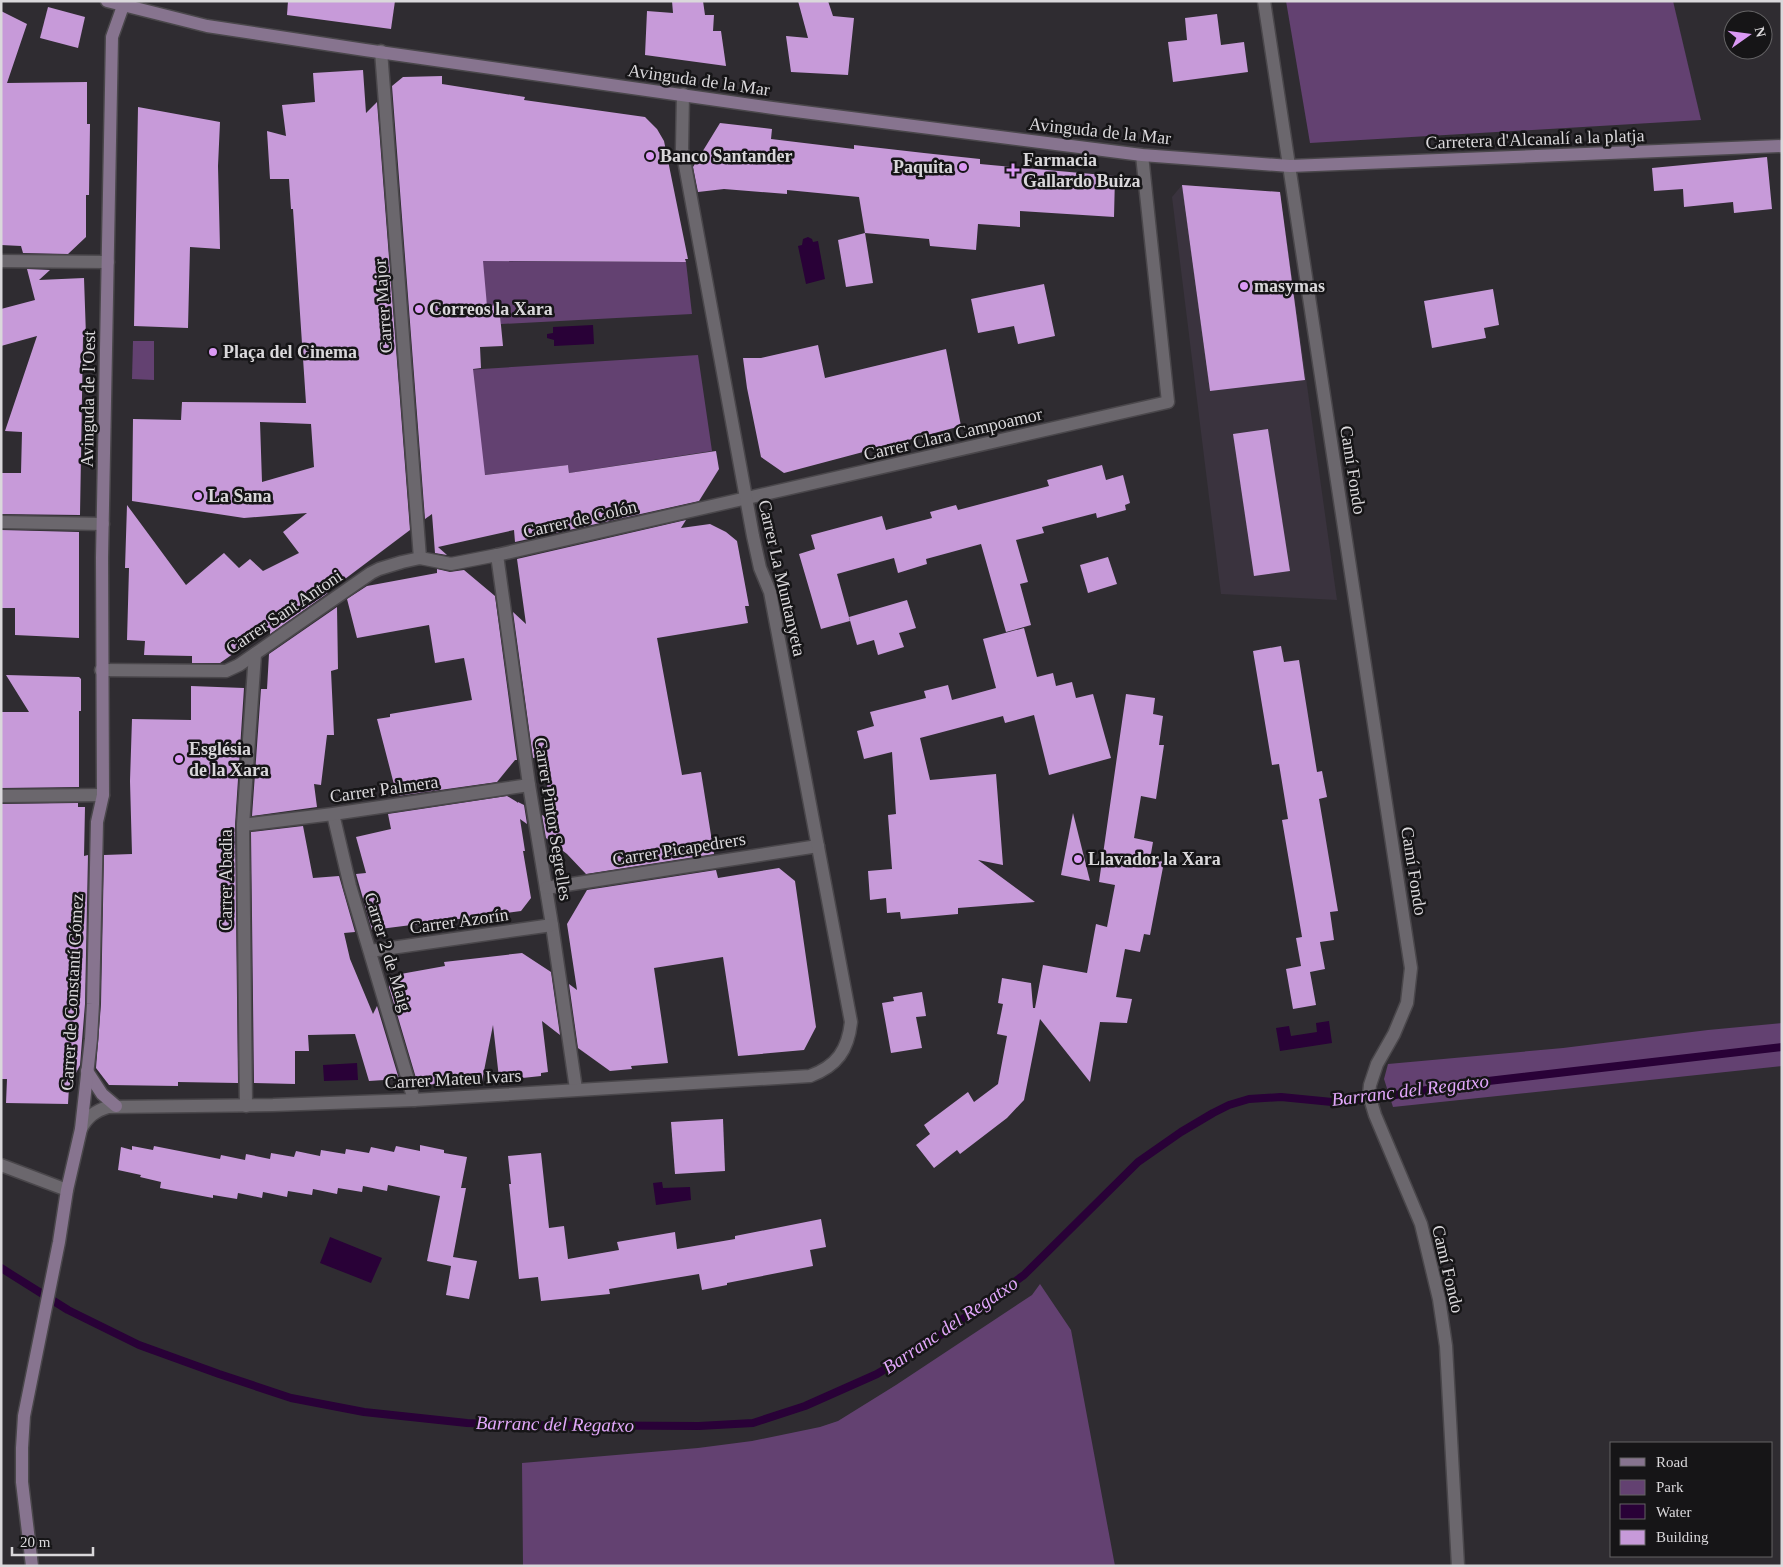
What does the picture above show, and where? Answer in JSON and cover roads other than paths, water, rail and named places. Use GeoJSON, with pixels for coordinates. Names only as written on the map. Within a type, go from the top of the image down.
{"type":"FeatureCollection","features":[{"type":"Feature","properties":{"kind":"main road","name":"Avinguda de la Mar"},"geometry":{"type":"LineString","coordinates":[[107,1],[207,26],[812,113],[1142,155],[1290,166]]}},
{"type":"Feature","properties":{"kind":"main road","name":"Avinguda de l'Oest"},"geometry":{"type":"LineString","coordinates":[[102,795],[101,670],[112,37],[123,6]]}},
{"type":"Feature","properties":{"kind":"main road","name":"Carretera d'Alcanalí a la platja"},"geometry":{"type":"LineString","coordinates":[[1290,166],[1782,146]]}},
{"type":"Feature","properties":{"kind":"main road","name":"Carrer de Constantí Gómez"},"geometry":{"type":"LineString","coordinates":[[32,1566],[26,1522],[22,1448],[24,1416],[36,1364],[67,1190],[81,1129],[93,1004],[97,822],[102,795]]}},
{"type":"Feature","properties":{"kind":"main road"},"geometry":{"type":"LineString","coordinates":[[87,1071],[102,1094],[116,1106]]}},
{"type":"Feature","properties":{"kind":"street","name":"Camí Fondo"},"geometry":{"type":"LineString","coordinates":[[1264,1],[1411,968],[1407,1003],[1394,1034],[1377,1064],[1370,1085],[1369,1095],[1375,1115],[1421,1224],[1439,1300],[1446,1346],[1458,1566]]}},
{"type":"Feature","properties":{"kind":"street","name":"Carrer Major"},"geometry":{"type":"LineString","coordinates":[[381,52],[420,558]]}},
{"type":"Feature","properties":{"kind":"street","name":"Carrer La Muntanyeta"},"geometry":{"type":"LineString","coordinates":[[683,94],[682,149],[746,499],[760,568],[770,592],[851,1022],[850,1035],[846,1046],[832,1064]]}},
{"type":"Feature","properties":{"kind":"street","name":"Carrer Clara Campoamor"},"geometry":{"type":"LineString","coordinates":[[746,499],[1168,402],[1142,155]]}},
{"type":"Feature","properties":{"kind":"street"},"geometry":{"type":"LineString","coordinates":[[1,261],[108,262]]}},
{"type":"Feature","properties":{"kind":"street","name":"Carrer de Colón"},"geometry":{"type":"LineString","coordinates":[[420,558],[451,564],[746,499]]}},
{"type":"Feature","properties":{"kind":"street"},"geometry":{"type":"LineString","coordinates":[[1,522],[103,524]]}},
{"type":"Feature","properties":{"kind":"street","name":"Carrer Pintor Segrelles"},"geometry":{"type":"LineString","coordinates":[[498,555],[529,785],[576,1089]]}},
{"type":"Feature","properties":{"kind":"street","name":"Carrer Sant Antoni"},"geometry":{"type":"LineString","coordinates":[[101,670],[226,671],[234,669],[371,574],[388,566],[420,558]]}},
{"type":"Feature","properties":{"kind":"street","name":"Carrer Abadia"},"geometry":{"type":"LineString","coordinates":[[246,1106],[243,825],[254,654]]}},
{"type":"Feature","properties":{"kind":"street","name":"Carrer Palmera"},"geometry":{"type":"LineString","coordinates":[[243,825],[333,814],[529,785]]}},
{"type":"Feature","properties":{"kind":"street"},"geometry":{"type":"LineString","coordinates":[[1,796],[102,795]]}},
{"type":"Feature","properties":{"kind":"street","name":"Carrer 2 de Maig"},"geometry":{"type":"LineString","coordinates":[[333,814],[350,886],[414,1100]]}},
{"type":"Feature","properties":{"kind":"street","name":"Carrer Picapedrers"},"geometry":{"type":"LineString","coordinates":[[546,888],[818,846]]}},
{"type":"Feature","properties":{"kind":"street","name":"Carrer Azorín"},"geometry":{"type":"LineString","coordinates":[[370,951],[552,926]]}},
{"type":"Feature","properties":{"kind":"street","name":"Carrer Mateu Ivars"},"geometry":{"type":"LineString","coordinates":[[81,1129],[86,1120],[100,1109],[116,1106],[246,1106],[414,1100],[810,1076],[832,1064]]}},
{"type":"Feature","properties":{"kind":"street"},"geometry":{"type":"LineString","coordinates":[[1,1165],[67,1190]]}},
{"type":"Feature","properties":{"kind":"water"},"geometry":{"type":"Polygon","coordinates":[[[808,237],[813,242],[818,241],[825,279],[806,284],[798,246],[802,245],[803,239],[808,237]]]}},
{"type":"Feature","properties":{"kind":"water"},"geometry":{"type":"Polygon","coordinates":[[[593,325],[594,344],[554,346],[554,340],[547,338],[547,334],[553,333],[553,327],[593,325]]]}},
{"type":"Feature","properties":{"kind":"water"},"geometry":{"type":"Polygon","coordinates":[[[1329,1021],[1332,1043],[1280,1051],[1276,1028],[1289,1026],[1291,1036],[1317,1032],[1316,1023],[1329,1021]]]}},
{"type":"Feature","properties":{"kind":"water"},"geometry":{"type":"Polygon","coordinates":[[[357,1063],[358,1080],[324,1081],[323,1065],[357,1063]]]}},
{"type":"Feature","properties":{"kind":"water"},"geometry":{"type":"Polygon","coordinates":[[[662,1182],[663,1188],[690,1187],[691,1200],[656,1205],[653,1183],[662,1182]]]}},
{"type":"Feature","properties":{"kind":"water"},"geometry":{"type":"Polygon","coordinates":[[[330,1237],[382,1258],[371,1283],[320,1263],[330,1237]]]}},
{"type":"Feature","properties":{"kind":"waterway","name":"Barranc del Regatxo"},"geometry":{"type":"LineString","coordinates":[[1,1268],[68,1310],[139,1345],[291,1398],[364,1412],[467,1423],[699,1426],[753,1423],[805,1406],[877,1374],[932,1341],[1024,1275],[1138,1162],[1181,1132],[1229,1105],[1249,1099],[1281,1097],[1332,1102],[1370,1099],[1471,1083],[1782,1047]]}},
{"type":"Feature","properties":{"kind":"place","name":"Banco Santander"},"geometry":{"type":"Point","coordinates":[650,156]}},
{"type":"Feature","properties":{"kind":"place","name":"Paquita"},"geometry":{"type":"Point","coordinates":[963,167]}},
{"type":"Feature","properties":{"kind":"place","name":"Farmacia Gallardo Buiza"},"geometry":{"type":"Point","coordinates":[1013,170]}},
{"type":"Feature","properties":{"kind":"place","name":"masymas"},"geometry":{"type":"Point","coordinates":[1244,286]}},
{"type":"Feature","properties":{"kind":"place","name":"Correos la Xara"},"geometry":{"type":"Point","coordinates":[419,309]}},
{"type":"Feature","properties":{"kind":"place","name":"Plaça del Cinema"},"geometry":{"type":"Point","coordinates":[213,352]}},
{"type":"Feature","properties":{"kind":"place","name":"La Sana"},"geometry":{"type":"Point","coordinates":[198,496]}},
{"type":"Feature","properties":{"kind":"place","name":"Església de la Xara"},"geometry":{"type":"Point","coordinates":[179,759]}},
{"type":"Feature","properties":{"kind":"place","name":"Llavador la Xara"},"geometry":{"type":"Point","coordinates":[1078,859]}}]}
